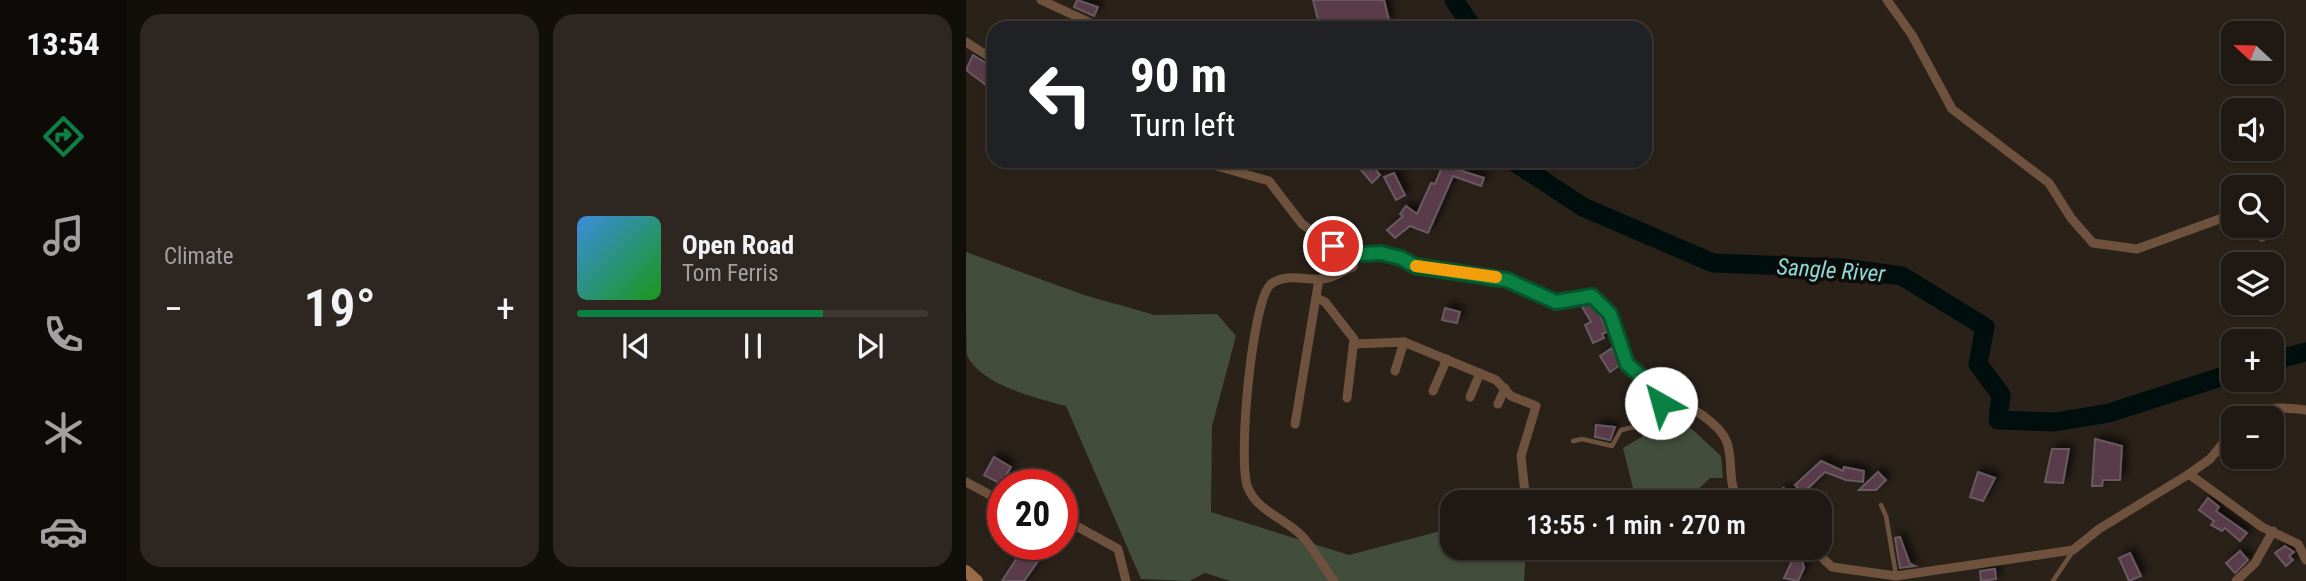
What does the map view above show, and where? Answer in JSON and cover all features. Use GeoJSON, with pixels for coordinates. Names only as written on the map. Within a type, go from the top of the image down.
{"type":"FeatureCollection","features":[{"type":"Feature","properties":{"kind":"street"},"geometry":{"type":"LineString","coordinates":[[1041,0],[1086,21]]}},
{"type":"Feature","properties":{"kind":"street"},"geometry":{"type":"LineString","coordinates":[[1887,0],[1912,35],[1952,109],[2049,183],[2071,219],[2093,243],[2137,249],[2221,218]]}},
{"type":"Feature","properties":{"kind":"street"},"geometry":{"type":"LineString","coordinates":[[966,42],[987,56]]}},
{"type":"Feature","properties":{"kind":"street"},"geometry":{"type":"LineString","coordinates":[[1224,168],[1269,181],[1302,225],[1346,255],[1381,253],[1401,258],[1415,266],[1507,280],[1556,302],[1592,296],[1610,314],[1627,364],[1660,393],[1702,416],[1726,440],[1734,490]]}},
{"type":"Feature","properties":{"kind":"street"},"geometry":{"type":"LineString","coordinates":[[1334,581],[1306,539],[1275,517],[1248,488],[1244,463],[1249,372],[1262,298],[1270,285],[1294,276],[1319,279],[1353,267],[1356,256]]}},
{"type":"Feature","properties":{"kind":"street"},"geometry":{"type":"LineString","coordinates":[[1295,424],[1319,279]]}},
{"type":"Feature","properties":{"kind":"street"},"geometry":{"type":"LineString","coordinates":[[1317,298],[1325,302],[1354,340],[1347,398]]}},
{"type":"Feature","properties":{"kind":"street"},"geometry":{"type":"LineString","coordinates":[[1354,344],[1404,342],[1480,373],[1505,388],[1511,396],[1535,406],[1521,456],[1524,490]]}},
{"type":"Feature","properties":{"kind":"street"},"geometry":{"type":"LineString","coordinates":[[1395,371],[1404,342]]}},
{"type":"Feature","properties":{"kind":"street"},"geometry":{"type":"LineString","coordinates":[[1433,391],[1447,359]]}},
{"type":"Feature","properties":{"kind":"street"},"geometry":{"type":"LineString","coordinates":[[1470,397],[1480,373]]}},
{"type":"Feature","properties":{"kind":"street"},"geometry":{"type":"LineString","coordinates":[[1498,404],[1505,388]]}},
{"type":"Feature","properties":{"kind":"street"},"geometry":{"type":"LineString","coordinates":[[2284,407],[2306,410]]}},
{"type":"Feature","properties":{"kind":"street"},"geometry":{"type":"LineString","coordinates":[[1825,560],[1832,567],[1896,576],[2073,550],[2099,529],[2189,474],[2210,459],[2221,446]]}},
{"type":"Feature","properties":{"kind":"street"},"geometry":{"type":"LineString","coordinates":[[2189,474],[2262,527],[2298,544],[2306,560]]}},
{"type":"Feature","properties":{"kind":"street"},"geometry":{"type":"LineString","coordinates":[[966,482],[987,493]]}},
{"type":"Feature","properties":{"kind":"street"},"geometry":{"type":"LineString","coordinates":[[1078,527],[1118,549],[1126,581]]}},
{"type":"Feature","properties":{"kind":"street"},"geometry":{"type":"LineString","coordinates":[[2236,581],[2255,563],[2273,531]]}},
{"type":"Feature","properties":{"kind":"street"},"geometry":{"type":"LineString","coordinates":[[966,571],[976,581]]}},
{"type":"Feature","properties":{"kind":"lane"},"geometry":{"type":"LineString","coordinates":[[1573,441],[1582,439],[1612,446],[1621,430],[1634,427],[1644,430],[1651,426],[1661,403],[1660,393]]}},
{"type":"Feature","properties":{"kind":"lane"},"geometry":{"type":"LineString","coordinates":[[1881,505],[1886,516],[1896,576]]}},
{"type":"Feature","properties":{"kind":"lane"},"geometry":{"type":"LineString","coordinates":[[2053,581],[2073,550]]}},
{"type":"Feature","properties":{"kind":"green space"},"geometry":{"type":"Polygon","coordinates":[[[966,252],[1084,295],[1155,315],[1217,314],[1236,336],[1212,426],[1211,512],[1349,555],[1440,531],[1440,560],[1525,560],[1524,581],[1230,581],[1205,573],[1189,581],[1141,579],[1066,406],[996,382],[974,365],[967,355],[966,252]]]}},
{"type":"Feature","properties":{"kind":"green space"},"geometry":{"type":"Polygon","coordinates":[[[1667,406],[1721,456],[1723,478],[1710,478],[1698,490],[1634,490],[1623,448],[1650,432],[1667,406]]]}},
{"type":"Feature","properties":{"kind":"building"},"geometry":{"type":"Polygon","coordinates":[[[1077,0],[1098,7],[1094,16],[1074,7],[1077,0]]]}},
{"type":"Feature","properties":{"kind":"building"},"geometry":{"type":"Polygon","coordinates":[[[1313,0],[1384,0],[1389,20],[1387,21],[1318,21],[1313,0]]]}},
{"type":"Feature","properties":{"kind":"building"},"geometry":{"type":"Polygon","coordinates":[[[973,55],[987,64],[987,86],[966,70],[973,55]]]}},
{"type":"Feature","properties":{"kind":"building"},"geometry":{"type":"Polygon","coordinates":[[[1374,168],[1380,175],[1372,183],[1361,170],[1374,168]]]}},
{"type":"Feature","properties":{"kind":"building"},"geometry":{"type":"Polygon","coordinates":[[[1442,168],[1452,168],[1484,178],[1481,186],[1453,176],[1428,233],[1410,226],[1395,238],[1387,230],[1403,216],[1400,214],[1406,206],[1417,214],[1431,183],[1435,184],[1442,168]]]}},
{"type":"Feature","properties":{"kind":"building"},"geometry":{"type":"Polygon","coordinates":[[[1394,173],[1405,195],[1396,200],[1384,177],[1394,173]]]}},
{"type":"Feature","properties":{"kind":"building"},"geometry":{"type":"Polygon","coordinates":[[[1590,303],[1601,317],[1607,332],[1602,334],[1604,338],[1593,343],[1585,325],[1591,322],[1581,305],[1590,303]]]}},
{"type":"Feature","properties":{"kind":"building"},"geometry":{"type":"Polygon","coordinates":[[[1445,308],[1460,312],[1457,323],[1442,320],[1445,308]]]}},
{"type":"Feature","properties":{"kind":"building"},"geometry":{"type":"Polygon","coordinates":[[[1612,348],[1620,365],[1610,372],[1600,356],[1612,348]]]}},
{"type":"Feature","properties":{"kind":"building"},"geometry":{"type":"Polygon","coordinates":[[[1596,425],[1615,427],[1610,440],[1595,437],[1596,425]]]}},
{"type":"Feature","properties":{"kind":"building"},"geometry":{"type":"Polygon","coordinates":[[[2095,439],[2122,446],[2120,480],[2103,480],[2102,486],[2092,486],[2095,439]]]}},
{"type":"Feature","properties":{"kind":"building"},"geometry":{"type":"Polygon","coordinates":[[[2052,449],[2069,449],[2063,483],[2045,482],[2052,449]]]}},
{"type":"Feature","properties":{"kind":"building"},"geometry":{"type":"Polygon","coordinates":[[[994,457],[1011,467],[1010,469],[987,469],[994,457]]]}},
{"type":"Feature","properties":{"kind":"building"},"geometry":{"type":"Polygon","coordinates":[[[1821,461],[1843,471],[1844,467],[1864,471],[1863,482],[1846,480],[1825,472],[1806,490],[1800,490],[1795,485],[1821,461]]]}},
{"type":"Feature","properties":{"kind":"building"},"geometry":{"type":"Polygon","coordinates":[[[1878,472],[1886,480],[1876,490],[1859,490],[1878,472]]]}},
{"type":"Feature","properties":{"kind":"building"},"geometry":{"type":"Polygon","coordinates":[[[1978,472],[1995,478],[1983,501],[1970,497],[1978,472]]]}},
{"type":"Feature","properties":{"kind":"building"},"geometry":{"type":"Polygon","coordinates":[[[2208,498],[2219,507],[2216,511],[2247,533],[2240,541],[2225,528],[2222,531],[2211,525],[2214,521],[2199,510],[2208,498]]]}},
{"type":"Feature","properties":{"kind":"building"},"geometry":{"type":"Polygon","coordinates":[[[1900,537],[1910,564],[1915,566],[1900,568],[1895,538],[1900,537]]]}},
{"type":"Feature","properties":{"kind":"building"},"geometry":{"type":"Polygon","coordinates":[[[2285,546],[2294,552],[2289,556],[2293,560],[2286,566],[2275,553],[2285,546]]]}},
{"type":"Feature","properties":{"kind":"building"},"geometry":{"type":"Polygon","coordinates":[[[2240,551],[2248,560],[2235,573],[2226,563],[2240,551]]]}},
{"type":"Feature","properties":{"kind":"building"},"geometry":{"type":"Polygon","coordinates":[[[2130,553],[2141,576],[2129,581],[2119,558],[2130,553]]]}},
{"type":"Feature","properties":{"kind":"building"},"geometry":{"type":"Polygon","coordinates":[[[1016,560],[1039,560],[1024,581],[1002,581],[1016,560]]]}},
{"type":"Feature","properties":{"kind":"building"},"geometry":{"type":"Polygon","coordinates":[[[1793,560],[1802,560],[1804,568],[1798,581],[1784,578],[1793,560]]]}},
{"type":"Feature","properties":{"kind":"building"},"geometry":{"type":"Polygon","coordinates":[[[1995,569],[1996,579],[1981,581],[1980,571],[1995,569]]]}},
{"type":"Feature","properties":{"kind":"waterway","name":"Sangle River"},"geometry":{"type":"LineString","coordinates":[[1454,0],[1468,21]]}},
{"type":"Feature","properties":{"kind":"waterway","name":"Sangle River"},"geometry":{"type":"LineString","coordinates":[[1524,168],[1583,207],[1713,263],[1842,268],[1902,276],[1985,327],[1978,364],[2001,395],[1998,420],[2055,422],[2109,413],[2221,377]]}},
{"type":"Feature","properties":{"kind":"waterway","name":"Sangle River"},"geometry":{"type":"LineString","coordinates":[[2284,358],[2306,352]]}},
{"type":"Feature","properties":{"kind":"slow traffic"},"geometry":{"type":"LineString","coordinates":[[1416,266],[1496,277]]}},
{"type":"Feature","properties":{"kind":"route"},"geometry":{"type":"LineString","coordinates":[[1333,246],[1346,255],[1381,253],[1401,258],[1415,266],[1507,280],[1556,302],[1592,296],[1603,303],[1610,314],[1621,353],[1627,364],[1660,393],[1661,403]]}}]}
